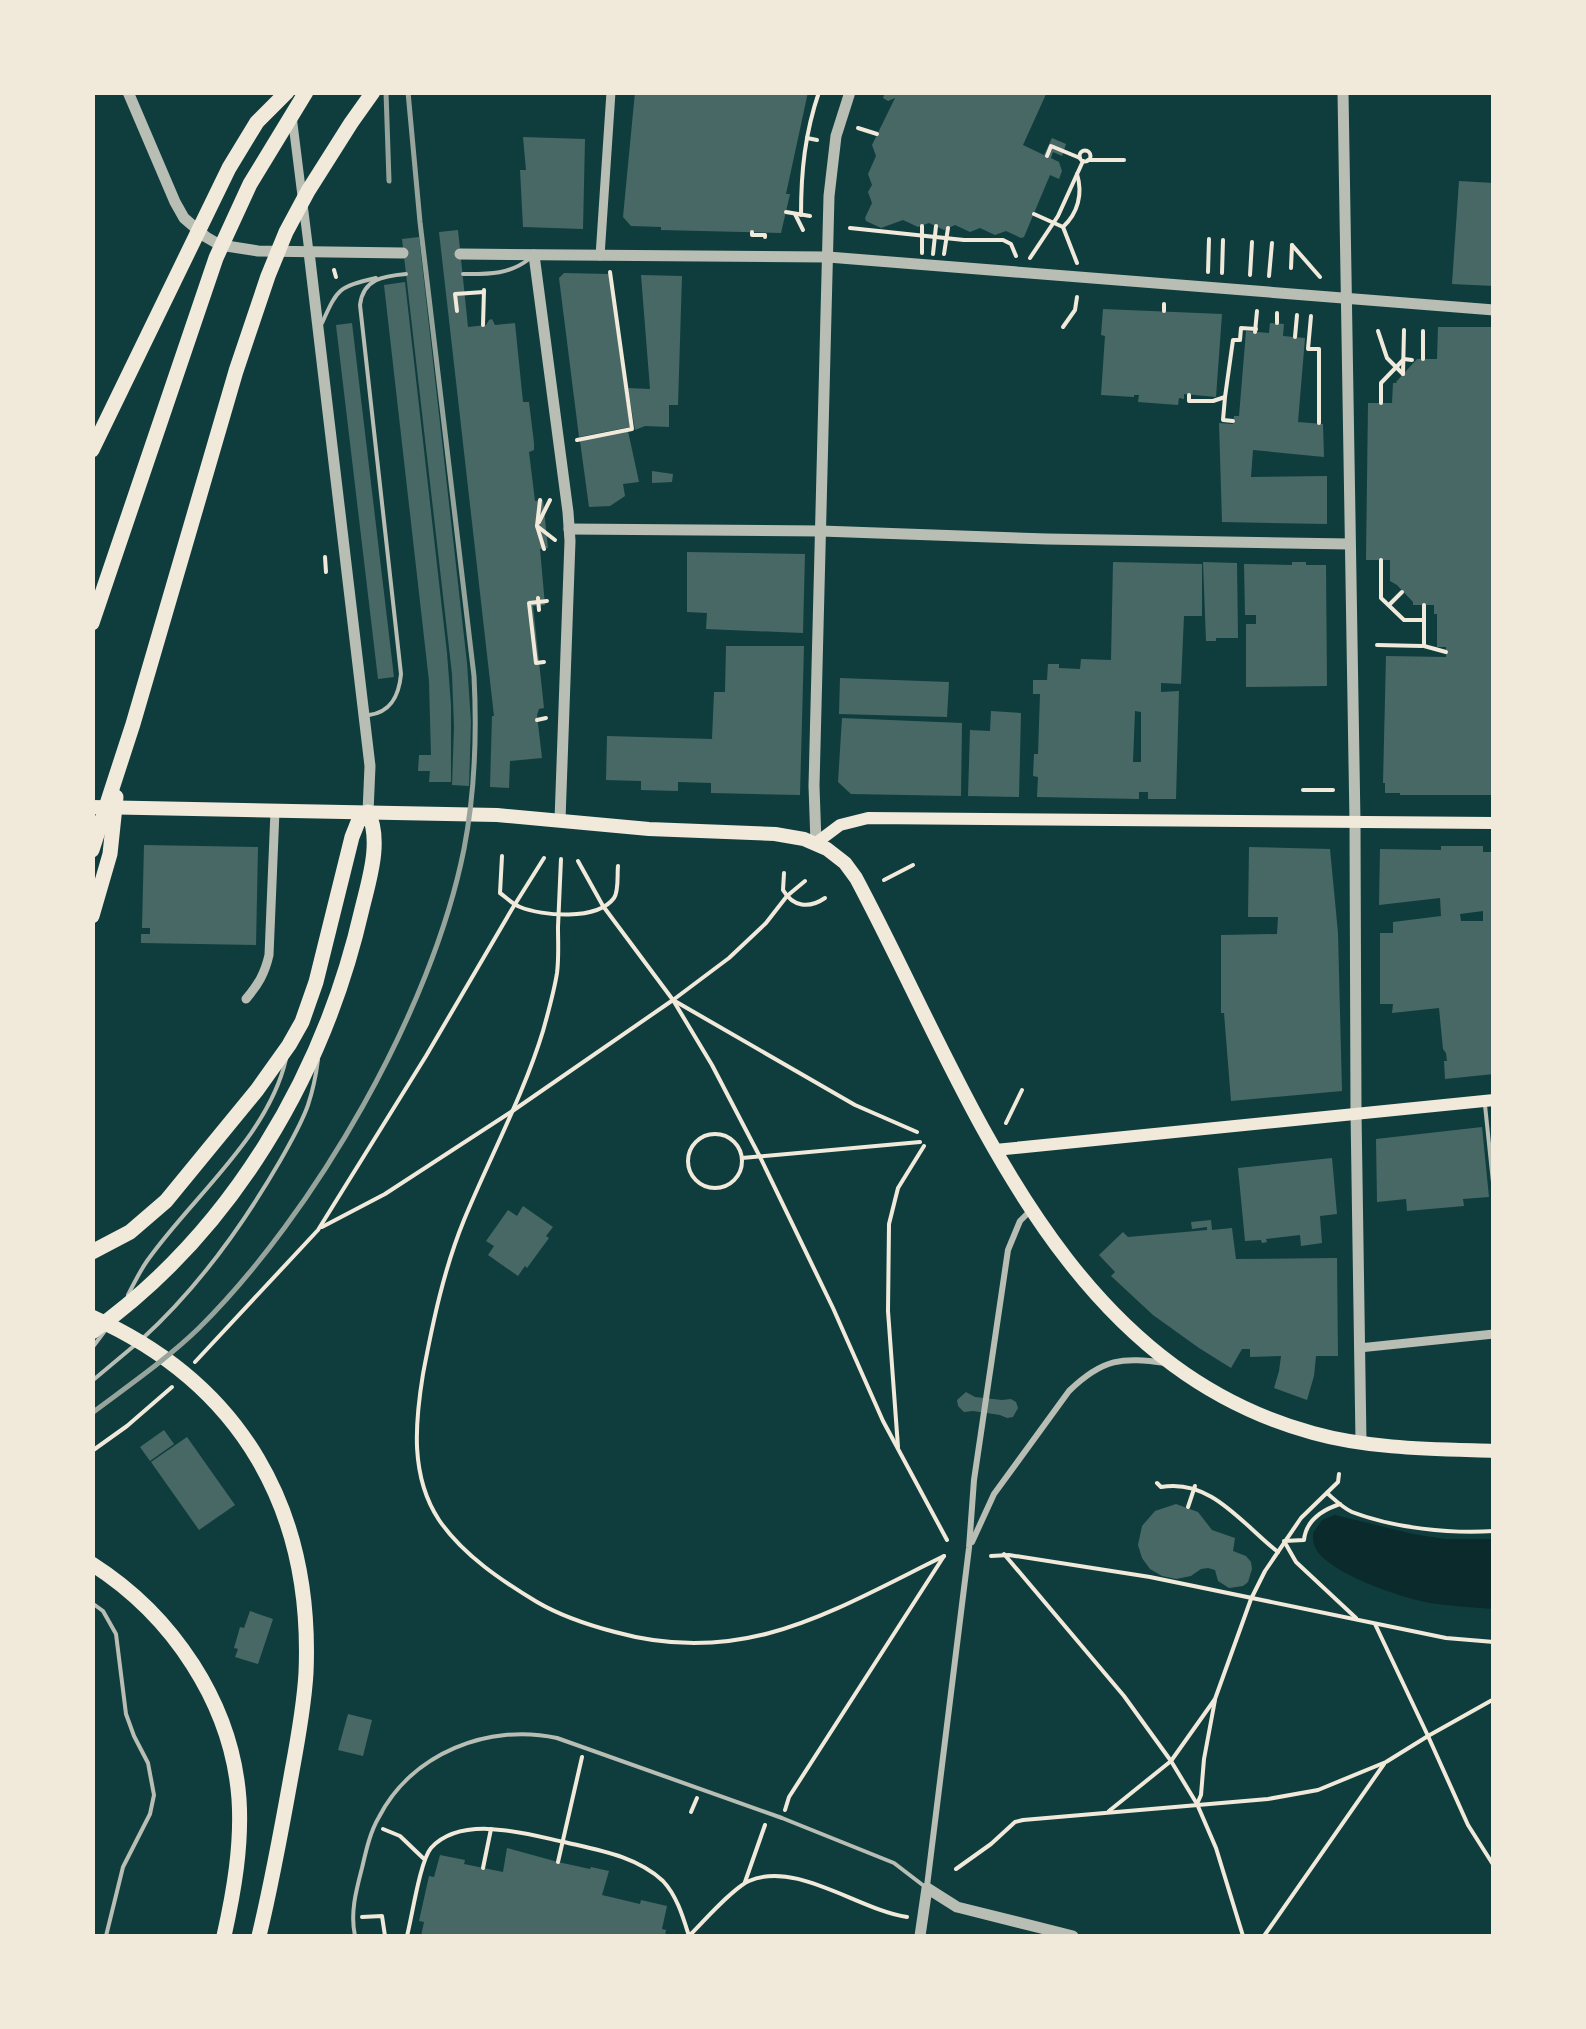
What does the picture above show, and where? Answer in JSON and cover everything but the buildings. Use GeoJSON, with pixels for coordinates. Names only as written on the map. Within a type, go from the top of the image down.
{"type":"FeatureCollection","features":[{"type":"Feature","properties":{"kind":"highway"},"geometry":{"type":"LineString","coordinates":[[92,450],[229,168],[256,122],[288,92]]}},
{"type":"Feature","properties":{"kind":"highway"},"geometry":{"type":"LineString","coordinates":[[92,623],[211,270],[268,152],[306,92]]}},
{"type":"Feature","properties":{"kind":"highway"},"geometry":{"type":"LineString","coordinates":[[94,847],[226,402],[268,276],[308,191],[373,92]]}},
{"type":"Feature","properties":{"kind":"highway"},"geometry":{"type":"LineString","coordinates":[[92,916],[112,844],[116,780]]}},
{"type":"Feature","properties":{"kind":"highway"},"geometry":{"type":"LineString","coordinates":[[93,1342],[161,1276],[219,1211],[276,1127],[321,1036],[347,964],[374,836],[368,812]]}},
{"type":"Feature","properties":{"kind":"highway"},"geometry":{"type":"LineString","coordinates":[[92,1252],[130,1232],[173,1194],[258,1090],[289,1045],[316,982],[352,837],[358,822],[368,812]]}},
{"type":"Feature","properties":{"kind":"highway"},"geometry":{"type":"LineString","coordinates":[[92,1318],[158,1353],[224,1410],[268,1475],[293,1546],[305,1618],[306,1678],[260,1936]]}},
{"type":"Feature","properties":{"kind":"highway"},"geometry":{"type":"LineString","coordinates":[[92,1564],[145,1606],[172,1636],[195,1668],[226,1734],[238,1786],[238,1850],[224,1936]]}},
{"type":"Feature","properties":{"kind":"main road"},"geometry":{"type":"LineString","coordinates":[[92,807],[497,815],[649,829],[775,834],[816,843],[837,855],[856,878],[971,1108],[1030,1211],[1094,1293],[1169,1364],[1260,1414],[1312,1433],[1361,1442],[1494,1451]]}},
{"type":"Feature","properties":{"kind":"main road"},"geometry":{"type":"LineString","coordinates":[[816,843],[840,825],[864,818],[1494,824]]}},
{"type":"Feature","properties":{"kind":"main road"},"geometry":{"type":"LineString","coordinates":[[995,1150],[1489,1100]]}},
{"type":"Feature","properties":{"kind":"street"},"geometry":{"type":"LineString","coordinates":[[128,92],[184,218],[206,237],[220,245],[258,250],[404,253]]}},
{"type":"Feature","properties":{"kind":"street"},"geometry":{"type":"LineString","coordinates":[[288,92],[370,766],[368,812]]}},
{"type":"Feature","properties":{"kind":"street"},"geometry":{"type":"LineString","coordinates":[[600,256],[611,92]]}},
{"type":"Feature","properties":{"kind":"street"},"geometry":{"type":"LineString","coordinates":[[816,843],[814,786],[832,166],[838,128],[850,92]]}},
{"type":"Feature","properties":{"kind":"street"},"geometry":{"type":"LineString","coordinates":[[1343,92],[1361,1442]]}},
{"type":"Feature","properties":{"kind":"street"},"geometry":{"type":"LineString","coordinates":[[460,254],[828,257],[1494,310]]}},
{"type":"Feature","properties":{"kind":"street"},"geometry":{"type":"LineString","coordinates":[[534,255],[569,529],[560,820]]}},
{"type":"Feature","properties":{"kind":"street"},"geometry":{"type":"LineString","coordinates":[[569,529],[1349,544]]}},
{"type":"Feature","properties":{"kind":"street"},"geometry":{"type":"LineString","coordinates":[[246,999],[265,971],[268,955],[275,811]]}},
{"type":"Feature","properties":{"kind":"street"},"geometry":{"type":"LineString","coordinates":[[920,1936],[970,1548],[974,1480],[1008,1250],[1020,1221],[1030,1211]]}},
{"type":"Feature","properties":{"kind":"street"},"geometry":{"type":"LineString","coordinates":[[1359,1348],[1494,1334]]}},
{"type":"Feature","properties":{"kind":"street"},"geometry":{"type":"LineString","coordinates":[[970,1548],[994,1494],[1069,1391],[1118,1360],[1169,1364]]}},
{"type":"Feature","properties":{"kind":"street"},"geometry":{"type":"LineString","coordinates":[[927,1888],[958,1907],[1072,1936]]}},
{"type":"Feature","properties":{"kind":"lane"},"geometry":{"type":"LineString","coordinates":[[462,274],[504,272],[518,268],[534,255]]}},
{"type":"Feature","properties":{"kind":"lane"},"geometry":{"type":"LineString","coordinates":[[318,332],[341,290],[406,274]]}},
{"type":"Feature","properties":{"kind":"lane"},"geometry":{"type":"LineString","coordinates":[[364,716],[379,714],[390,707],[401,679],[360,310],[362,294],[378,278]]}},
{"type":"Feature","properties":{"kind":"lane"},"geometry":{"type":"LineString","coordinates":[[92,1380],[166,1316],[230,1239],[261,1193],[309,1104],[321,1036]]}},
{"type":"Feature","properties":{"kind":"lane"},"geometry":{"type":"LineString","coordinates":[[93,1342],[126,1300],[145,1263],[261,1118],[278,1088],[289,1045]]}},
{"type":"Feature","properties":{"kind":"lane"},"geometry":{"type":"LineString","coordinates":[[1489,1100],[1494,1192]]}},
{"type":"Feature","properties":{"kind":"lane"},"geometry":{"type":"LineString","coordinates":[[92,1603],[104,1611],[115,1630],[126,1714],[148,1763],[154,1795],[150,1814],[124,1868],[106,1936]]}},
{"type":"Feature","properties":{"kind":"lane"},"geometry":{"type":"LineString","coordinates":[[355,1936],[352,1917],[357,1887],[374,1824],[390,1798],[406,1780],[447,1752],[472,1741],[513,1734],[544,1736],[581,1746],[769,1813],[894,1863],[927,1888]]}},
{"type":"Feature","properties":{"kind":"path"},"geometry":{"type":"LineString","coordinates":[[803,230],[798,214],[806,132],[812,129],[820,92]]}},
{"type":"Feature","properties":{"kind":"path"},"geometry":{"type":"LineString","coordinates":[[858,128],[877,134]]}},
{"type":"Feature","properties":{"kind":"path"},"geometry":{"type":"LineString","coordinates":[[807,138],[817,140]]}},
{"type":"Feature","properties":{"kind":"path"},"geometry":{"type":"LineString","coordinates":[[1046,156],[1052,146],[1084,160],[1124,160]]}},
{"type":"Feature","properties":{"kind":"path"},"geometry":{"type":"LineString","coordinates":[[1028,260],[1053,222],[1084,160]]}},
{"type":"Feature","properties":{"kind":"path"},"geometry":{"type":"LineString","coordinates":[[1063,228],[1076,210],[1077,174]]}},
{"type":"Feature","properties":{"kind":"path"},"geometry":{"type":"LineString","coordinates":[[786,212],[810,216]]}},
{"type":"Feature","properties":{"kind":"path"},"geometry":{"type":"LineString","coordinates":[[1034,214],[1063,228],[1078,264]]}},
{"type":"Feature","properties":{"kind":"path"},"geometry":{"type":"LineString","coordinates":[[922,226],[922,243]]}},
{"type":"Feature","properties":{"kind":"path"},"geometry":{"type":"LineString","coordinates":[[933,254],[936,226]]}},
{"type":"Feature","properties":{"kind":"path"},"geometry":{"type":"LineString","coordinates":[[850,228],[958,242],[1003,240],[1010,244],[1017,259]]}},
{"type":"Feature","properties":{"kind":"path"},"geometry":{"type":"LineString","coordinates":[[944,254],[948,228]]}},
{"type":"Feature","properties":{"kind":"path"},"geometry":{"type":"LineString","coordinates":[[752,232],[766,237]]}},
{"type":"Feature","properties":{"kind":"path"},"geometry":{"type":"LineString","coordinates":[[1208,272],[1209,239]]}},
{"type":"Feature","properties":{"kind":"path"},"geometry":{"type":"LineString","coordinates":[[1222,273],[1223,240]]}},
{"type":"Feature","properties":{"kind":"path"},"geometry":{"type":"LineString","coordinates":[[1250,275],[1252,242]]}},
{"type":"Feature","properties":{"kind":"path"},"geometry":{"type":"LineString","coordinates":[[1270,276],[1272,243]]}},
{"type":"Feature","properties":{"kind":"path"},"geometry":{"type":"LineString","coordinates":[[1291,268],[1292,245],[1320,277]]}},
{"type":"Feature","properties":{"kind":"path"},"geometry":{"type":"LineString","coordinates":[[577,440],[632,429],[610,272]]}},
{"type":"Feature","properties":{"kind":"path"},"geometry":{"type":"LineString","coordinates":[[483,325],[484,280]]}},
{"type":"Feature","properties":{"kind":"path"},"geometry":{"type":"LineString","coordinates":[[456,312],[454,294],[484,292]]}},
{"type":"Feature","properties":{"kind":"path"},"geometry":{"type":"LineString","coordinates":[[1063,327],[1075,310],[1077,297]]}},
{"type":"Feature","properties":{"kind":"path"},"geometry":{"type":"LineString","coordinates":[[1233,421],[1223,420],[1232,340],[1240,340],[1241,328],[1256,330],[1257,312]]}},
{"type":"Feature","properties":{"kind":"path"},"geometry":{"type":"LineString","coordinates":[[1277,313],[1277,323]]}},
{"type":"Feature","properties":{"kind":"path"},"geometry":{"type":"LineString","coordinates":[[1295,338],[1297,315]]}},
{"type":"Feature","properties":{"kind":"path"},"geometry":{"type":"LineString","coordinates":[[1311,316],[1308,348],[1319,349],[1319,424]]}},
{"type":"Feature","properties":{"kind":"path"},"geometry":{"type":"LineString","coordinates":[[1378,331],[1387,358],[1404,374],[1404,330]]}},
{"type":"Feature","properties":{"kind":"path"},"geometry":{"type":"LineString","coordinates":[[1423,331],[1423,359]]}},
{"type":"Feature","properties":{"kind":"path"},"geometry":{"type":"LineString","coordinates":[[1381,403],[1381,384],[1396,366],[1412,360]]}},
{"type":"Feature","properties":{"kind":"path"},"geometry":{"type":"LineString","coordinates":[[1218,371],[1230,372]]}},
{"type":"Feature","properties":{"kind":"path"},"geometry":{"type":"LineString","coordinates":[[1189,395],[1189,401],[1213,402],[1226,397]]}},
{"type":"Feature","properties":{"kind":"path"},"geometry":{"type":"LineString","coordinates":[[540,500],[537,526],[544,549]]}},
{"type":"Feature","properties":{"kind":"path"},"geometry":{"type":"LineString","coordinates":[[537,526],[550,500]]}},
{"type":"Feature","properties":{"kind":"path"},"geometry":{"type":"LineString","coordinates":[[537,526],[554,512]]}},
{"type":"Feature","properties":{"kind":"path"},"geometry":{"type":"LineString","coordinates":[[537,526],[546,525]]}},
{"type":"Feature","properties":{"kind":"path"},"geometry":{"type":"LineString","coordinates":[[537,526],[555,540]]}},
{"type":"Feature","properties":{"kind":"path"},"geometry":{"type":"LineString","coordinates":[[325,557],[326,572]]}},
{"type":"Feature","properties":{"kind":"path"},"geometry":{"type":"LineString","coordinates":[[1381,560],[1381,598],[1404,620],[1424,620]]}},
{"type":"Feature","properties":{"kind":"path"},"geometry":{"type":"LineString","coordinates":[[1389,605],[1402,592]]}},
{"type":"Feature","properties":{"kind":"path"},"geometry":{"type":"LineString","coordinates":[[538,600],[539,610]]}},
{"type":"Feature","properties":{"kind":"path"},"geometry":{"type":"LineString","coordinates":[[544,662],[536,664],[528,610],[529,603],[548,601]]}},
{"type":"Feature","properties":{"kind":"path"},"geometry":{"type":"LineString","coordinates":[[1424,605],[1424,646]]}},
{"type":"Feature","properties":{"kind":"path"},"geometry":{"type":"LineString","coordinates":[[1376,645],[1424,646],[1446,652]]}},
{"type":"Feature","properties":{"kind":"path"},"geometry":{"type":"LineString","coordinates":[[537,720],[546,718]]}},
{"type":"Feature","properties":{"kind":"path"},"geometry":{"type":"LineString","coordinates":[[1303,790],[1333,790]]}},
{"type":"Feature","properties":{"kind":"path"},"geometry":{"type":"LineString","coordinates":[[502,856],[500,893],[514,904],[558,915],[603,906],[615,896],[618,866]]}},
{"type":"Feature","properties":{"kind":"path"},"geometry":{"type":"LineString","coordinates":[[218,1338],[318,1230],[544,858]]}},
{"type":"Feature","properties":{"kind":"path"},"geometry":{"type":"LineString","coordinates":[[561,859],[557,972],[548,1011],[534,1058],[450,1258],[418,1407],[416,1455],[425,1490],[439,1520],[500,1580],[548,1608],[591,1626],[630,1636],[678,1643],[716,1643],[762,1636],[806,1623],[944,1556],[790,1797]]}},
{"type":"Feature","properties":{"kind":"path"},"geometry":{"type":"LineString","coordinates":[[578,861],[603,906],[673,1000],[712,1065],[805,1247],[898,1451],[946,1540]]}},
{"type":"Feature","properties":{"kind":"path"},"geometry":{"type":"LineString","coordinates":[[884,880],[913,865]]}},
{"type":"Feature","properties":{"kind":"path"},"geometry":{"type":"LineString","coordinates":[[784,873],[782,886],[794,902],[807,906],[825,898]]}},
{"type":"Feature","properties":{"kind":"path"},"geometry":{"type":"LineString","coordinates":[[318,1230],[385,1194],[673,1000],[739,949],[805,880]]}},
{"type":"Feature","properties":{"kind":"path"},"geometry":{"type":"LineString","coordinates":[[673,1000],[854,1105],[917,1132]]}},
{"type":"Feature","properties":{"kind":"path"},"geometry":{"type":"LineString","coordinates":[[1006,1122],[1022,1090]]}},
{"type":"Feature","properties":{"kind":"path"},"geometry":{"type":"LineString","coordinates":[[709,1134],[734,1142],[742,1158],[738,1175],[717,1188],[700,1184],[688,1162],[693,1144],[709,1134]]}},
{"type":"Feature","properties":{"kind":"path"},"geometry":{"type":"LineString","coordinates":[[742,1158],[922,1144],[898,1188],[889,1224],[888,1311],[898,1451]]}},
{"type":"Feature","properties":{"kind":"path"},"geometry":{"type":"LineString","coordinates":[[92,1451],[171,1388]]}},
{"type":"Feature","properties":{"kind":"path"},"geometry":{"type":"LineString","coordinates":[[1197,1804],[1215,1699],[1251,1599],[1284,1541],[1338,1482],[1339,1474]]}},
{"type":"Feature","properties":{"kind":"path"},"geometry":{"type":"LineString","coordinates":[[1157,1483],[1161,1487],[1195,1487],[1248,1523],[1252,1532],[1278,1552]]}},
{"type":"Feature","properties":{"kind":"path"},"geometry":{"type":"LineString","coordinates":[[1188,1506],[1195,1487]]}},
{"type":"Feature","properties":{"kind":"path"},"geometry":{"type":"LineString","coordinates":[[1327,1493],[1348,1510],[1432,1530],[1494,1532]]}},
{"type":"Feature","properties":{"kind":"path"},"geometry":{"type":"LineString","coordinates":[[1284,1541],[1304,1540],[1308,1526],[1318,1515],[1340,1504]]}},
{"type":"Feature","properties":{"kind":"path"},"geometry":{"type":"LineString","coordinates":[[1284,1541],[1296,1562],[1360,1621]]}},
{"type":"Feature","properties":{"kind":"path"},"geometry":{"type":"LineString","coordinates":[[1004,1554],[1124,1696],[1197,1804],[1216,1848],[1243,1936]]}},
{"type":"Feature","properties":{"kind":"path"},"geometry":{"type":"LineString","coordinates":[[991,1556],[1004,1554],[1150,1577],[1446,1638],[1494,1642]]}},
{"type":"Feature","properties":{"kind":"path"},"geometry":{"type":"LineString","coordinates":[[1375,1624],[1468,1824],[1494,1866]]}},
{"type":"Feature","properties":{"kind":"path"},"geometry":{"type":"LineString","coordinates":[[1109,1811],[1170,1761],[1215,1699]]}},
{"type":"Feature","properties":{"kind":"path"},"geometry":{"type":"LineString","coordinates":[[956,1869],[1015,1822],[1030,1818],[1268,1800],[1318,1790],[1386,1762],[1494,1699]]}},
{"type":"Feature","properties":{"kind":"path"},"geometry":{"type":"LineString","coordinates":[[558,1862],[582,1757]]}},
{"type":"Feature","properties":{"kind":"path"},"geometry":{"type":"LineString","coordinates":[[1264,1936],[1386,1762]]}},
{"type":"Feature","properties":{"kind":"path"},"geometry":{"type":"LineString","coordinates":[[407,1936],[425,1860],[432,1848],[464,1831],[491,1829],[523,1832],[610,1852],[654,1874],[677,1902],[689,1936],[746,1882],[769,1813]]}},
{"type":"Feature","properties":{"kind":"path"},"geometry":{"type":"LineString","coordinates":[[374,1824],[400,1836],[425,1860]]}},
{"type":"Feature","properties":{"kind":"path"},"geometry":{"type":"LineString","coordinates":[[483,1868],[491,1829]]}},
{"type":"Feature","properties":{"kind":"path"},"geometry":{"type":"LineString","coordinates":[[746,1882],[780,1876],[804,1881],[907,1917]]}},
{"type":"Feature","properties":{"kind":"path"},"geometry":{"type":"LineString","coordinates":[[352,1917],[382,1916],[385,1936]]}},
{"type":"Feature","properties":{"kind":"water"},"geometry":{"type":"Polygon","coordinates":[[[1335,1515],[1445,1539],[1493,1539],[1493,1609],[1418,1600],[1368,1584],[1336,1567],[1316,1549],[1313,1535],[1322,1520],[1335,1515]]]}},
{"type":"Feature","properties":{"kind":"railway"},"geometry":{"type":"LineString","coordinates":[[386,92],[389,181]]}},
{"type":"Feature","properties":{"kind":"railway"},"geometry":{"type":"LineString","coordinates":[[92,1413],[199,1328],[285,1227],[325,1168],[397,1041],[448,911],[464,849],[474,763],[474,676],[408,92]]}}]}
